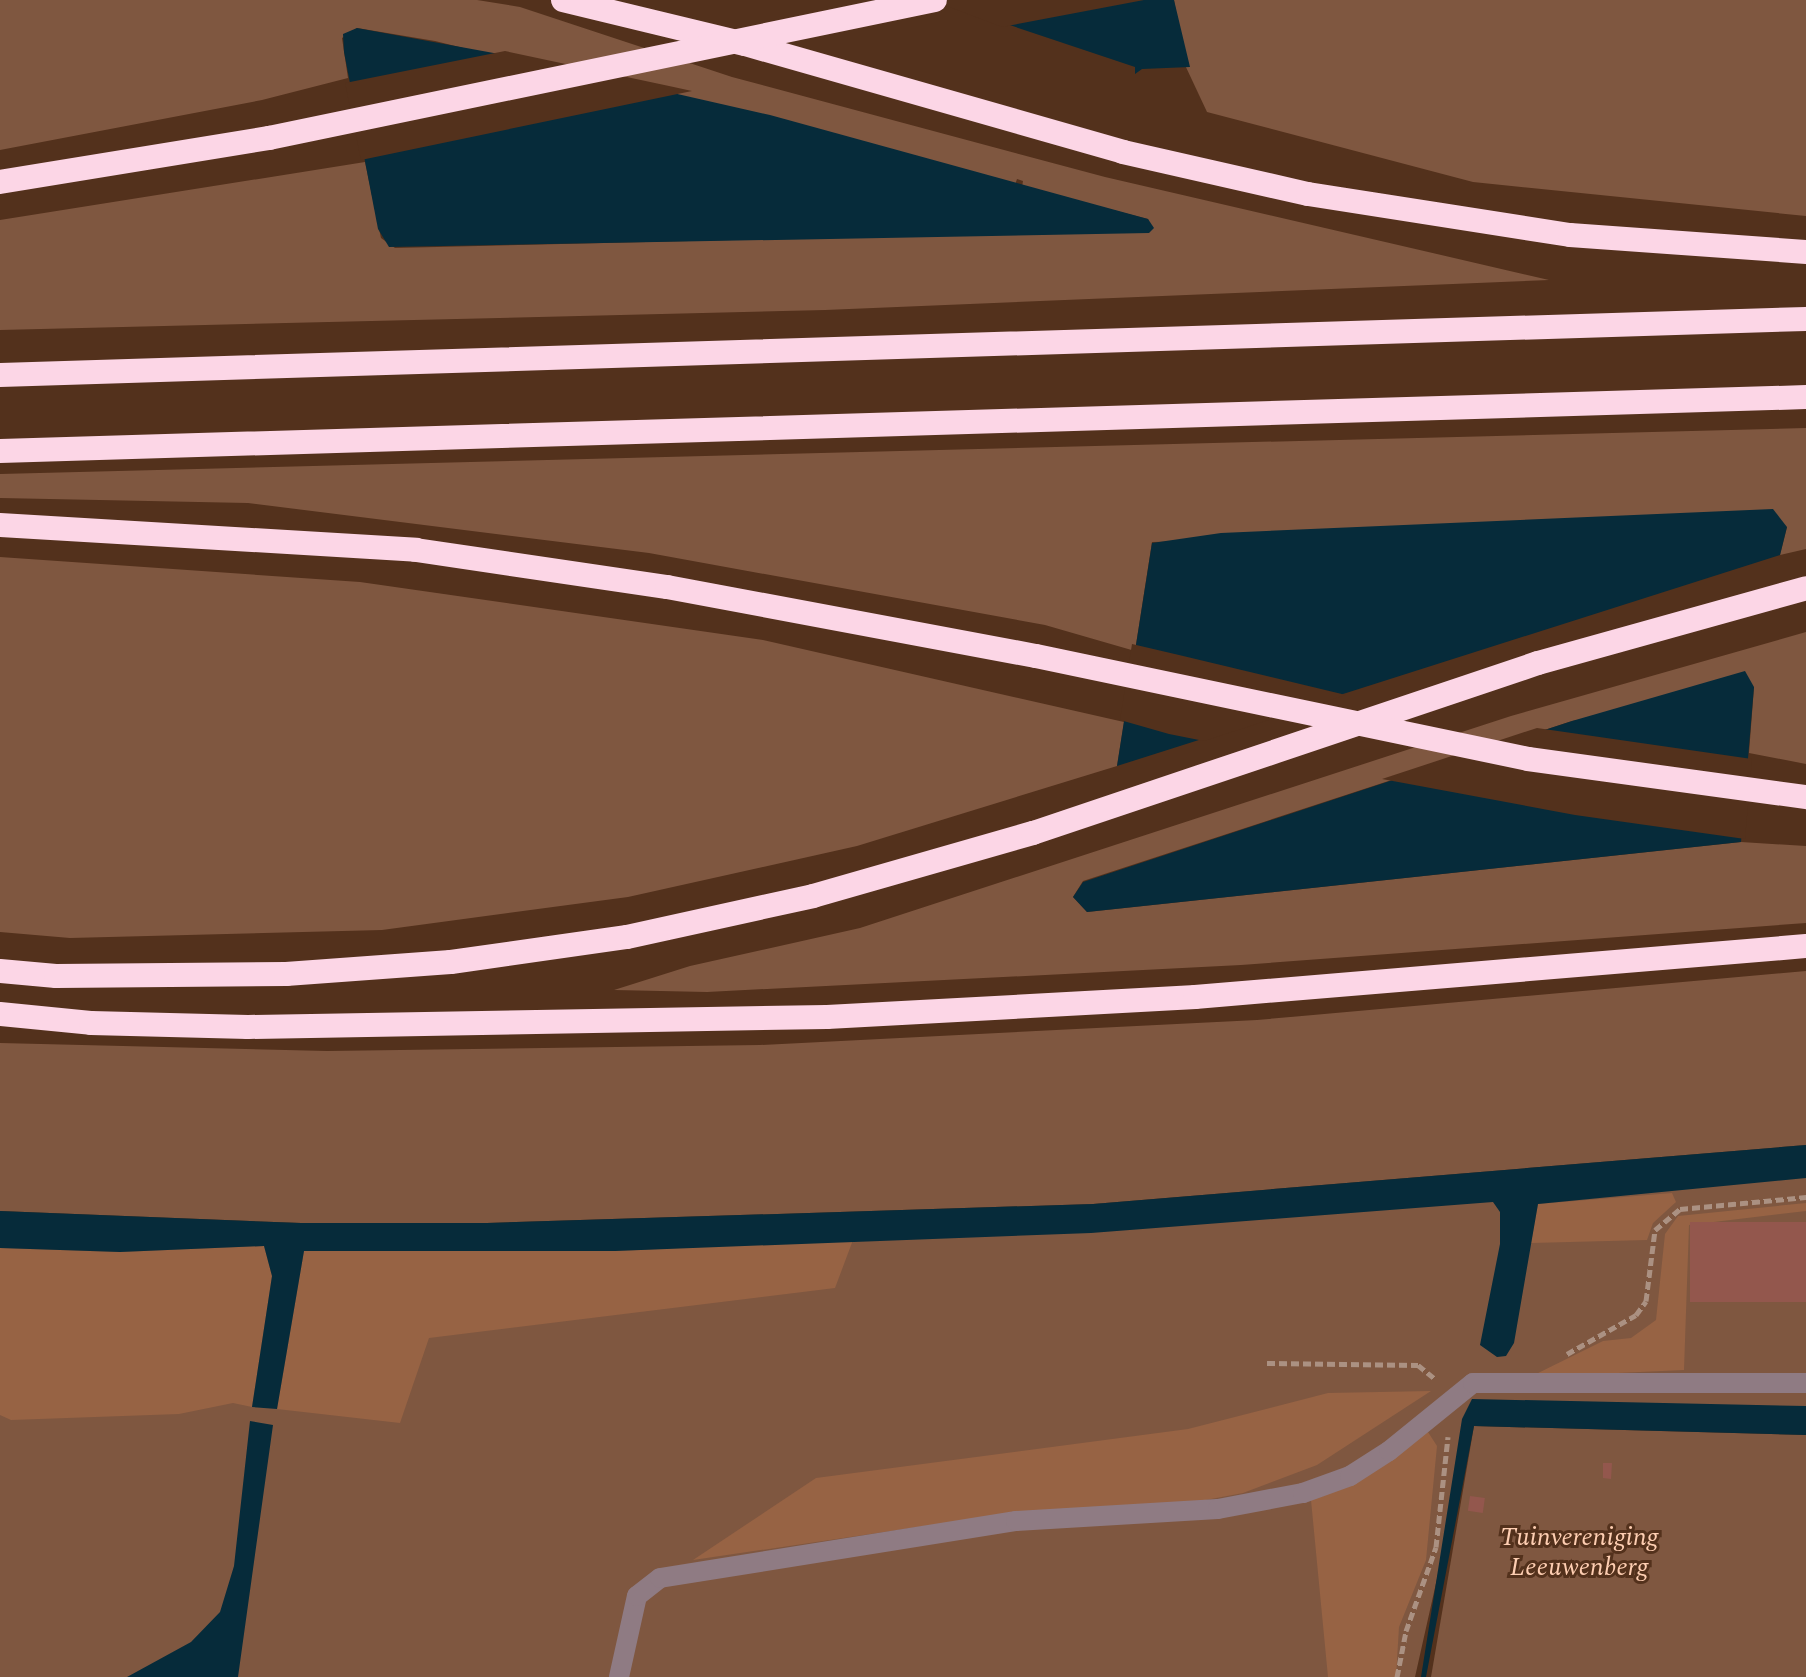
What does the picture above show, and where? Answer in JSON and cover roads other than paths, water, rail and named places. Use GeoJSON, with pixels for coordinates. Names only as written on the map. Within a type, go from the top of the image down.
{"type":"FeatureCollection","features":[{"type":"Feature","properties":{"kind":"highway"},"geometry":{"type":"LineString","coordinates":[[563,0],[745,44],[1123,152],[1308,194],[1570,235],[1806,252]]}},
{"type":"Feature","properties":{"kind":"highway"},"geometry":{"type":"LineString","coordinates":[[0,182],[269,138],[935,0]]}},
{"type":"Feature","properties":{"kind":"highway"},"geometry":{"type":"LineString","coordinates":[[0,375],[1806,319]]}},
{"type":"Feature","properties":{"kind":"highway"},"geometry":{"type":"LineString","coordinates":[[0,451],[1806,397]]}},
{"type":"Feature","properties":{"kind":"highway"},"geometry":{"type":"LineString","coordinates":[[0,525],[416,550],[667,587],[1036,656],[1528,759],[1806,797]]}},
{"type":"Feature","properties":{"kind":"highway"},"geometry":{"type":"LineString","coordinates":[[0,971],[56,976],[286,974],[451,962],[627,937],[813,896],[1033,833],[1538,663],[1806,588]]}},
{"type":"Feature","properties":{"kind":"highway"},"geometry":{"type":"LineString","coordinates":[[0,1014],[91,1023],[248,1027],[827,1017],[1195,997],[1806,946]]}},
{"type":"Feature","properties":{"kind":"lane"},"geometry":{"type":"LineString","coordinates":[[619,1677],[637,1596],[660,1578],[1016,1521],[1218,1509],[1303,1493],[1350,1476],[1389,1451],[1453,1395],[1473,1383],[1806,1383]]}},
{"type":"Feature","properties":{"kind":"water"},"geometry":{"type":"Polygon","coordinates":[[[935,0],[1174,0],[1190,67],[1142,69],[1135,74],[1135,67],[935,0]]]}},
{"type":"Feature","properties":{"kind":"water"},"geometry":{"type":"Polygon","coordinates":[[[357,28],[515,57],[770,115],[1148,219],[1154,228],[1149,233],[389,247],[378,229],[344,52],[343,34],[357,28]]]}},
{"type":"Feature","properties":{"kind":"water"},"geometry":{"type":"Polygon","coordinates":[[[1773,509],[1787,527],[1780,555],[1117,766],[1152,543],[1221,533],[1773,509]]]}},
{"type":"Feature","properties":{"kind":"water"},"geometry":{"type":"Polygon","coordinates":[[[1745,671],[1754,687],[1741,842],[1087,912],[1073,897],[1083,882],[1572,721],[1745,671]]]}},
{"type":"Feature","properties":{"kind":"water"},"geometry":{"type":"Polygon","coordinates":[[[1806,1145],[1806,1178],[1538,1204],[1514,1343],[1506,1356],[1497,1357],[1480,1345],[1500,1244],[1500,1212],[1493,1202],[1091,1233],[615,1251],[304,1251],[277,1409],[252,1407],[272,1276],[264,1246],[120,1252],[0,1248],[0,1211],[301,1223],[487,1223],[1093,1204],[1806,1145]]]}},
{"type":"Feature","properties":{"kind":"water"},"geometry":{"type":"Polygon","coordinates":[[[1472,1399],[1806,1406],[1806,1435],[1474,1426],[1426,1677],[1421,1677],[1462,1419],[1472,1399]]]}},
{"type":"Feature","properties":{"kind":"water"},"geometry":{"type":"Polygon","coordinates":[[[250,1421],[273,1425],[238,1677],[127,1677],[191,1642],[220,1612],[234,1566],[250,1421]]]}},
{"type":"Feature","properties":{"kind":"park label","name":"Tuinvereniging Leeuwenberg"},"geometry":{"type":"Point","coordinates":[1579,1553]}}]}
